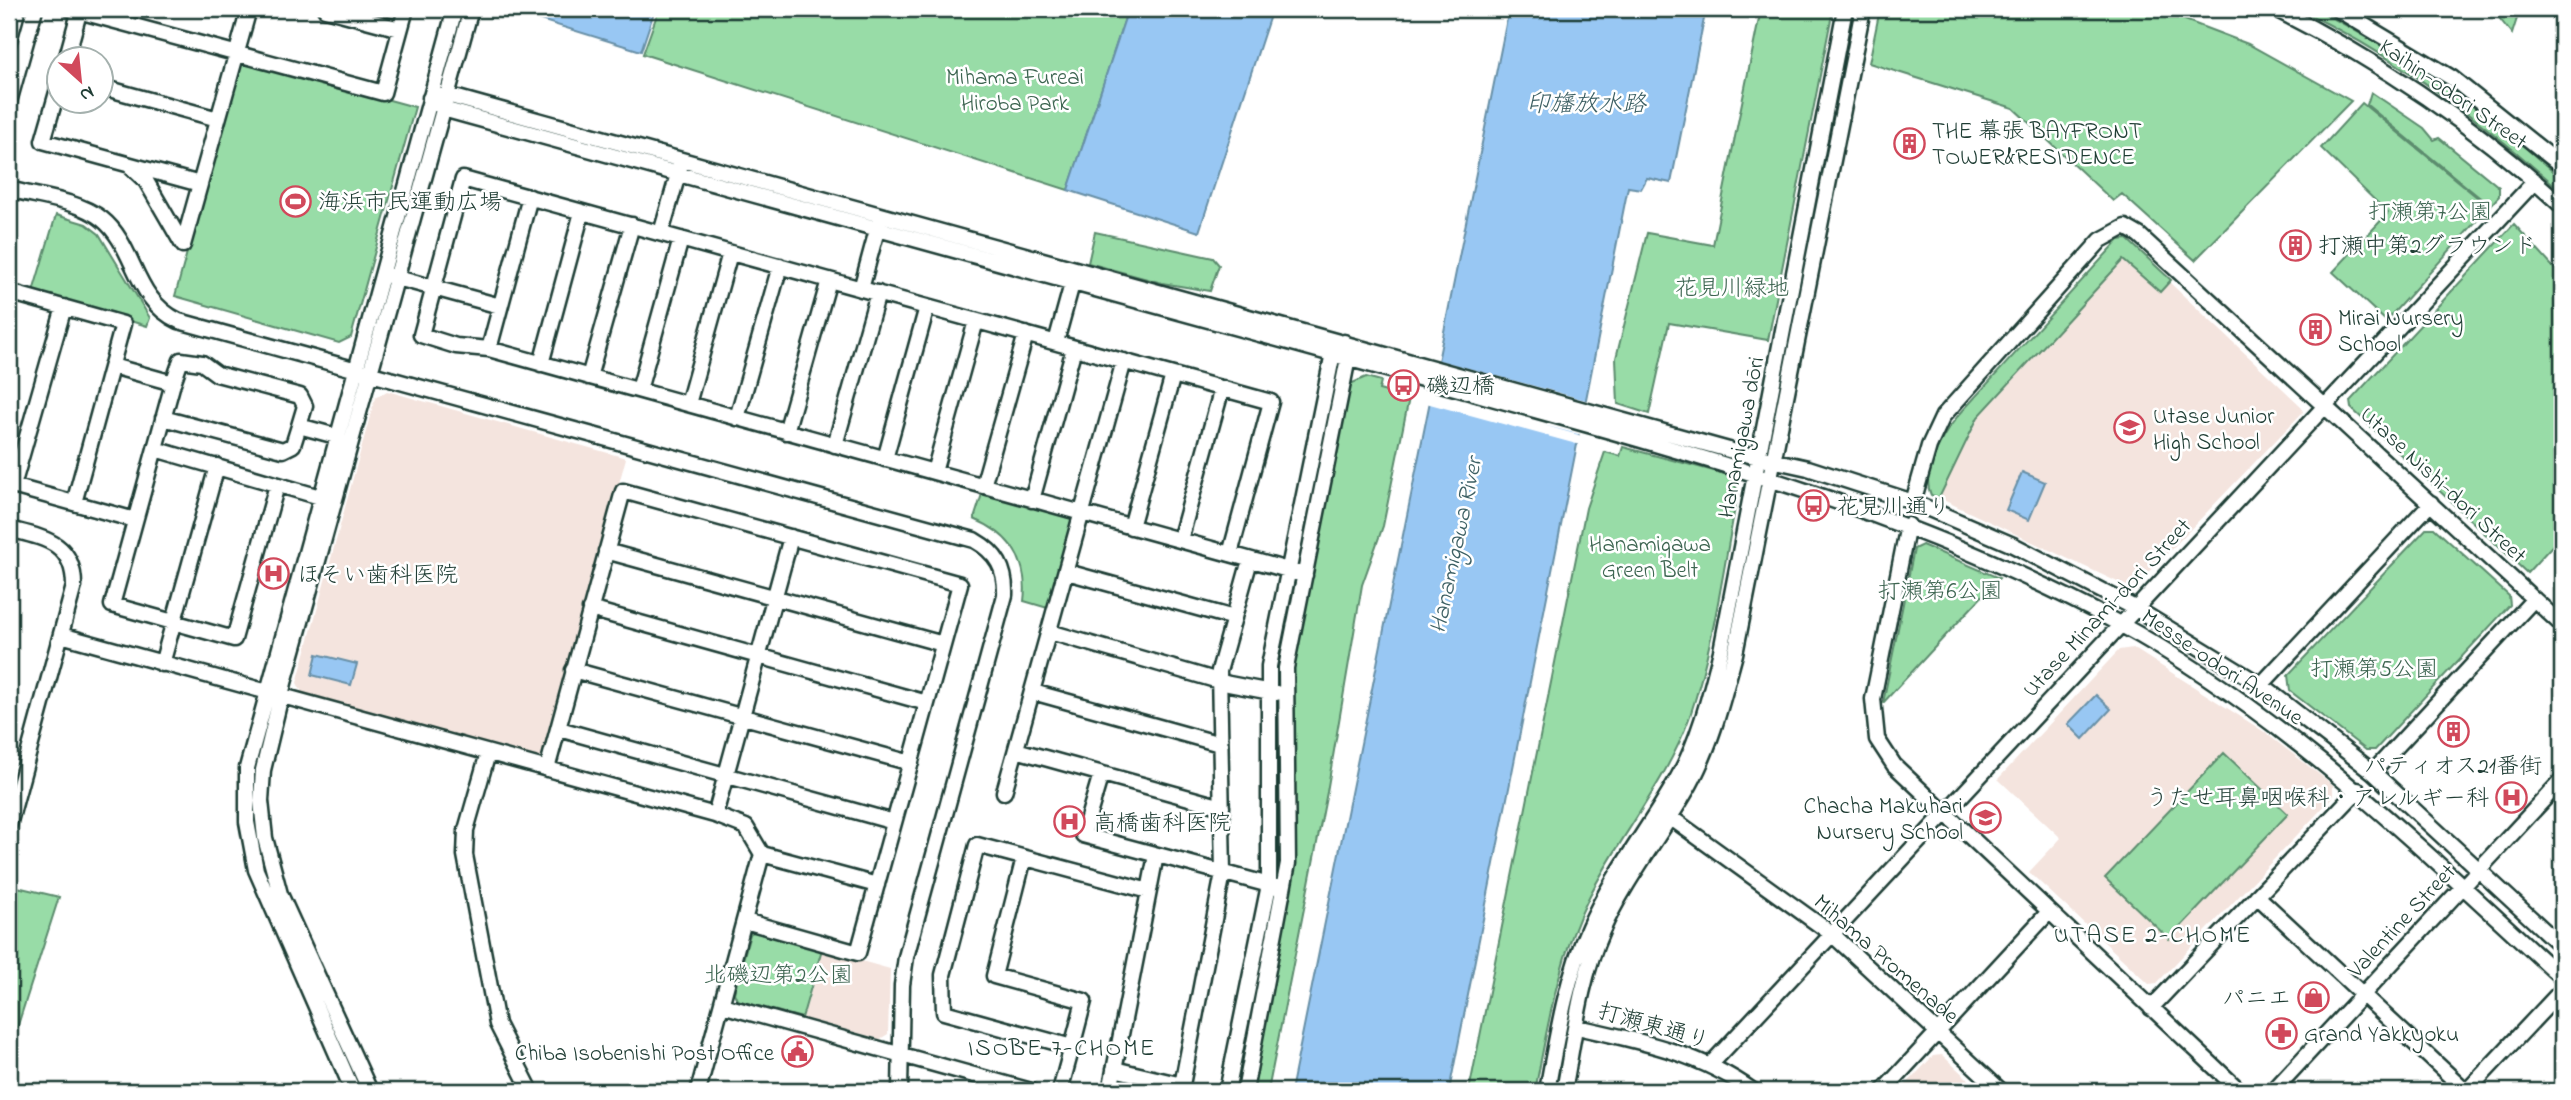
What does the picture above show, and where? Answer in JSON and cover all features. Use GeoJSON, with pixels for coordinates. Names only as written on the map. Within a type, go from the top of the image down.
{"type":"FeatureCollection","features":[{"type":"Feature","properties":{"kind":"street"},"geometry":{"type":"LineString","coordinates":[[9,102],[35,9]]}},
{"type":"Feature","properties":{"kind":"street"},"geometry":{"type":"LineString","coordinates":[[131,167],[146,181],[183,246],[248,9]]}},
{"type":"Feature","properties":{"kind":"street"},"geometry":{"type":"LineString","coordinates":[[326,9],[400,29]]}},
{"type":"Feature","properties":{"kind":"street"},"geometry":{"type":"LineString","coordinates":[[69,46],[77,10],[383,93],[406,9]]}},
{"type":"Feature","properties":{"kind":"street"},"geometry":{"type":"LineString","coordinates":[[370,1091],[280,894],[271,866],[263,820],[262,780],[274,694],[320,497],[455,9]]}},
{"type":"Feature","properties":{"kind":"street"},"geometry":{"type":"LineString","coordinates":[[352,1091],[267,900],[249,843],[247,768],[274,694],[335,501],[471,9]]}},
{"type":"Feature","properties":{"kind":"street","name":"Hanamigawa dōri"},"geometry":{"type":"LineString","coordinates":[[1564,1091],[1592,959],[1601,933],[1617,900],[1691,782],[1717,720],[1735,654],[1763,476],[1845,9]]}},
{"type":"Feature","properties":{"kind":"street","name":"Hanamigawa dōri"},"geometry":{"type":"LineString","coordinates":[[1766,459],[1863,9]]}},
{"type":"Feature","properties":{"kind":"street","name":"Kaihin-odori Street"},"geometry":{"type":"LineString","coordinates":[[2274,9],[2396,76],[2461,120],[2562,206]]}},
{"type":"Feature","properties":{"kind":"street","name":"Kaihin-odori Street"},"geometry":{"type":"LineString","coordinates":[[2337,9],[2452,78],[2562,166]]}},
{"type":"Feature","properties":{"kind":"street"},"geometry":{"type":"LineString","coordinates":[[116,91],[218,119]]}},
{"type":"Feature","properties":{"kind":"street"},"geometry":{"type":"LineString","coordinates":[[430,98],[880,221],[1348,358],[1408,368],[1603,421]]}},
{"type":"Feature","properties":{"kind":"street"},"geometry":{"type":"LineString","coordinates":[[50,116],[43,141],[200,184]]}},
{"type":"Feature","properties":{"kind":"street"},"geometry":{"type":"LineString","coordinates":[[662,233],[680,167]]}},
{"type":"Feature","properties":{"kind":"street"},"geometry":{"type":"LineString","coordinates":[[1230,554],[1271,402],[463,179],[421,335],[456,346],[489,349],[1305,575]]}},
{"type":"Feature","properties":{"kind":"street","name":"Utase Minami-dori Street"},"geometry":{"type":"LineString","coordinates":[[1711,1064],[2535,181]]}},
{"type":"Feature","properties":{"kind":"street"},"geometry":{"type":"LineString","coordinates":[[9,189],[86,210],[103,219],[153,302],[166,315],[974,540],[993,553],[1005,578],[1005,595],[906,957],[900,1091]]}},
{"type":"Feature","properties":{"kind":"street"},"geometry":{"type":"LineString","coordinates":[[489,349],[530,197]]}},
{"type":"Feature","properties":{"kind":"street"},"geometry":{"type":"LineString","coordinates":[[541,364],[582,212]]}},
{"type":"Feature","properties":{"kind":"street"},"geometry":{"type":"LineString","coordinates":[[861,289],[880,221]]}},
{"type":"Feature","properties":{"kind":"street"},"geometry":{"type":"LineString","coordinates":[[589,377],[632,225]]}},
{"type":"Feature","properties":{"kind":"street","name":"Utase Nishi-dori Street"},"geometry":{"type":"LineString","coordinates":[[1913,502],[1929,446],[1943,416],[2101,240],[2125,227],[2139,235],[2562,625]]}},
{"type":"Feature","properties":{"kind":"street"},"geometry":{"type":"LineString","coordinates":[[639,390],[681,239]]}},
{"type":"Feature","properties":{"kind":"street"},"geometry":{"type":"LineString","coordinates":[[688,404],[730,253]]}},
{"type":"Feature","properties":{"kind":"street"},"geometry":{"type":"LineString","coordinates":[[737,418],[780,266]]}},
{"type":"Feature","properties":{"kind":"street"},"geometry":{"type":"LineString","coordinates":[[382,273],[500,306]]}},
{"type":"Feature","properties":{"kind":"street"},"geometry":{"type":"LineString","coordinates":[[1074,276],[1344,342],[1408,368]]}},
{"type":"Feature","properties":{"kind":"street"},"geometry":{"type":"LineString","coordinates":[[1056,342],[1074,276]]}},
{"type":"Feature","properties":{"kind":"street"},"geometry":{"type":"LineString","coordinates":[[786,432],[829,280]]}},
{"type":"Feature","properties":{"kind":"street"},"geometry":{"type":"LineString","coordinates":[[9,292],[123,324],[74,503]]}},
{"type":"Feature","properties":{"kind":"street"},"geometry":{"type":"LineString","coordinates":[[835,445],[878,293]]}},
{"type":"Feature","properties":{"kind":"street"},"geometry":{"type":"LineString","coordinates":[[64,307],[11,486],[135,520]]}},
{"type":"Feature","properties":{"kind":"street"},"geometry":{"type":"LineString","coordinates":[[885,459],[927,307]]}},
{"type":"Feature","properties":{"kind":"street"},"geometry":{"type":"LineString","coordinates":[[934,472],[976,321]]}},
{"type":"Feature","properties":{"kind":"street"},"geometry":{"type":"LineString","coordinates":[[983,486],[1026,334]]}},
{"type":"Feature","properties":{"kind":"street"},"geometry":{"type":"LineString","coordinates":[[1227,1091],[1269,885],[1269,666],[1333,353],[1344,342]]}},
{"type":"Feature","properties":{"kind":"street"},"geometry":{"type":"LineString","coordinates":[[1245,1091],[1288,863],[1284,694],[1286,668],[1348,358],[1344,342]]}},
{"type":"Feature","properties":{"kind":"street"},"geometry":{"type":"LineString","coordinates":[[1032,500],[1074,348]]}},
{"type":"Feature","properties":{"kind":"street"},"geometry":{"type":"LineString","coordinates":[[163,418],[283,450],[293,445],[304,401],[296,394],[217,374],[202,363],[186,359],[178,364],[163,418],[155,449],[112,605],[234,639],[276,485]]}},
{"type":"Feature","properties":{"kind":"street"},"geometry":{"type":"LineString","coordinates":[[1004,792],[1124,361]]}},
{"type":"Feature","properties":{"kind":"street"},"geometry":{"type":"LineString","coordinates":[[112,366],[173,383]]}},
{"type":"Feature","properties":{"kind":"street"},"geometry":{"type":"LineString","coordinates":[[1131,527],[1173,375]]}},
{"type":"Feature","properties":{"kind":"street"},"geometry":{"type":"LineString","coordinates":[[1180,540],[1222,388]]}},
{"type":"Feature","properties":{"kind":"street","name":"Messe-odori Avenue"},"geometry":{"type":"LineString","coordinates":[[1603,421],[1808,468],[1913,502],[2013,545],[2136,608],[2261,685],[2373,772],[2562,947]]}},
{"type":"Feature","properties":{"kind":"street","name":"Messe-odori Avenue"},"geometry":{"type":"LineString","coordinates":[[1603,421],[1908,525],[1998,562],[2121,624],[2245,705],[2358,790],[2562,978]]}},
{"type":"Feature","properties":{"kind":"street"},"geometry":{"type":"LineString","coordinates":[[299,426],[336,436]]}},
{"type":"Feature","properties":{"kind":"street"},"geometry":{"type":"LineString","coordinates":[[155,449],[335,501]]}},
{"type":"Feature","properties":{"kind":"street"},"geometry":{"type":"LineString","coordinates":[[162,663],[216,466]]}},
{"type":"Feature","properties":{"kind":"street","name":"Hanamigawa dōri"},"geometry":{"type":"LineString","coordinates":[[1546,1091],[1571,979],[1589,926],[1605,894],[1678,779],[1703,718],[1763,476]]}},
{"type":"Feature","properties":{"kind":"street"},"geometry":{"type":"LineString","coordinates":[[547,769],[623,491],[960,584],[858,954],[745,921]]}},
{"type":"Feature","properties":{"kind":"street"},"geometry":{"type":"LineString","coordinates":[[2261,685],[2431,503]]}},
{"type":"Feature","properties":{"kind":"street"},"geometry":{"type":"LineString","coordinates":[[1908,525],[1873,699],[1872,719],[1884,752],[2048,913],[2240,1091]]}},
{"type":"Feature","properties":{"kind":"street"},"geometry":{"type":"LineString","coordinates":[[9,529],[54,543],[71,562],[74,586],[9,825]]}},
{"type":"Feature","properties":{"kind":"street"},"geometry":{"type":"LineString","coordinates":[[715,815],[791,537]]}},
{"type":"Feature","properties":{"kind":"street"},"geometry":{"type":"LineString","coordinates":[[606,551],[943,644]]}},
{"type":"Feature","properties":{"kind":"street"},"geometry":{"type":"LineString","coordinates":[[1114,1069],[1182,1085],[1223,873],[1219,680],[1250,560]]}},
{"type":"Feature","properties":{"kind":"street"},"geometry":{"type":"LineString","coordinates":[[1067,572],[1234,618]]}},
{"type":"Feature","properties":{"kind":"street"},"geometry":{"type":"LineString","coordinates":[[2373,772],[2534,599]]}},
{"type":"Feature","properties":{"kind":"street"},"geometry":{"type":"LineString","coordinates":[[590,609],[927,703]]}},
{"type":"Feature","properties":{"kind":"street"},"geometry":{"type":"LineString","coordinates":[[1050,632],[1219,680],[1284,694]]}},
{"type":"Feature","properties":{"kind":"street"},"geometry":{"type":"LineString","coordinates":[[61,635],[715,815],[746,827],[762,854],[877,885]]}},
{"type":"Feature","properties":{"kind":"street"},"geometry":{"type":"LineString","coordinates":[[573,670],[911,763]]}},
{"type":"Feature","properties":{"kind":"street"},"geometry":{"type":"LineString","coordinates":[[1033,692],[1220,744]]}},
{"type":"Feature","properties":{"kind":"street"},"geometry":{"type":"LineString","coordinates":[[559,729],[894,822]]}},
{"type":"Feature","properties":{"kind":"street"},"geometry":{"type":"LineString","coordinates":[[1016,750],[1222,807]]}},
{"type":"Feature","properties":{"kind":"street"},"geometry":{"type":"LineString","coordinates":[[488,753],[467,830],[465,855],[497,1024],[531,1091]]}},
{"type":"Feature","properties":{"kind":"street"},"geometry":{"type":"LineString","coordinates":[[1101,774],[1083,835],[1285,889]]}},
{"type":"Feature","properties":{"kind":"street","name":"Valentine Street"},"geometry":{"type":"LineString","coordinates":[[2273,1091],[2562,780]]}},
{"type":"Feature","properties":{"kind":"street"},"geometry":{"type":"LineString","coordinates":[[2151,1008],[2358,790]]}},
{"type":"Feature","properties":{"kind":"street","name":"Mihama Promenade"},"geometry":{"type":"LineString","coordinates":[[1670,817],[1832,934],[2000,1091]]}},
{"type":"Feature","properties":{"kind":"street"},"geometry":{"type":"LineString","coordinates":[[1072,1047],[944,1012],[943,975],[976,845],[1149,891]]}},
{"type":"Feature","properties":{"kind":"street"},"geometry":{"type":"LineString","coordinates":[[698,1091],[762,854]]}},
{"type":"Feature","properties":{"kind":"street"},"geometry":{"type":"LineString","coordinates":[[1110,1091],[1156,855]]}},
{"type":"Feature","properties":{"kind":"street"},"geometry":{"type":"LineString","coordinates":[[1024,858],[993,976],[1084,1001],[1060,1091]]}},
{"type":"Feature","properties":{"kind":"street"},"geometry":{"type":"LineString","coordinates":[[2257,896],[2466,1091],[2562,990]]}},
{"type":"Feature","properties":{"kind":"street"},"geometry":{"type":"LineString","coordinates":[[1883,1091],[2048,913]]}},
{"type":"Feature","properties":{"kind":"street"},"geometry":{"type":"LineString","coordinates":[[722,1005],[1031,1091]]}},
{"type":"Feature","properties":{"kind":"street","name":"打瀬東通り"},"geometry":{"type":"LineString","coordinates":[[1577,1027],[1647,1042],[1711,1064],[1753,1091]]}},
{"type":"Feature","properties":{"kind":"shaded area","name":"Utase Junior High School"},"geometry":{"type":"Polygon","coordinates":[[[2124,260],[2160,292],[2169,282],[2301,406],[2303,412],[2137,585],[2126,586],[1939,498],[1979,417],[2124,260]]]}},
{"type":"Feature","properties":{"kind":"shaded area"},"geometry":{"type":"Polygon","coordinates":[[[387,391],[626,458],[544,756],[540,758],[302,692],[297,683],[375,398],[387,391]]]}},
{"type":"Feature","properties":{"kind":"shaded area"},"geometry":{"type":"Polygon","coordinates":[[[2133,648],[2263,731],[2333,785],[2333,797],[2157,983],[2149,984],[2029,872],[2061,838],[1998,779],[2119,650],[2133,648]]]}},
{"type":"Feature","properties":{"kind":"shaded area"},"geometry":{"type":"Polygon","coordinates":[[[822,950],[890,969],[888,1034],[880,1039],[803,1018],[822,950]]]}},
{"type":"Feature","properties":{"kind":"shaded area"},"geometry":{"type":"Polygon","coordinates":[[[1942,1055],[1981,1091],[1900,1091],[1933,1056],[1942,1055]]]}},
{"type":"Feature","properties":{"kind":"green space","name":"Mihama Fureai Hiroba Park"},"geometry":{"type":"Polygon","coordinates":[[[659,9],[1128,9],[1068,190],[643,54],[659,9]]]}},
{"type":"Feature","properties":{"kind":"green space","name":"花見川緑地"},"geometry":{"type":"Polygon","coordinates":[[[1761,9],[1833,9],[1768,340],[1669,323],[1649,414],[1618,404],[1616,358],[1647,233],[1713,245],[1761,9]]]}},
{"type":"Feature","properties":{"kind":"green space"},"geometry":{"type":"Polygon","coordinates":[[[1880,9],[2156,9],[2248,44],[2351,101],[2195,260],[2122,194],[2113,201],[2013,108],[1869,63],[1880,9]]]}},
{"type":"Feature","properties":{"kind":"green space"},"geometry":{"type":"Polygon","coordinates":[[[2298,9],[2316,9],[2445,86],[2505,131],[2562,180],[2562,192],[2469,115],[2403,68],[2298,9]]]}},
{"type":"Feature","properties":{"kind":"green space"},"geometry":{"type":"Polygon","coordinates":[[[2492,9],[2520,9],[2512,34],[2492,9]]]}},
{"type":"Feature","properties":{"kind":"green space","name":"海浜市民運動広場"},"geometry":{"type":"Polygon","coordinates":[[[243,60],[415,107],[351,337],[339,343],[175,296],[239,63],[243,60]]]}},
{"type":"Feature","properties":{"kind":"green space"},"geometry":{"type":"Polygon","coordinates":[[[2371,92],[2424,128],[2434,140],[2439,138],[2499,187],[2499,196],[2490,206],[2367,105],[2371,92]]]}},
{"type":"Feature","properties":{"kind":"green space","name":"打瀬第7公園"},"geometry":{"type":"Polygon","coordinates":[[[2362,103],[2489,207],[2386,321],[2333,272],[2388,213],[2321,148],[2362,103]]]}},
{"type":"Feature","properties":{"kind":"green space"},"geometry":{"type":"Polygon","coordinates":[[[56,215],[86,224],[99,234],[150,318],[147,326],[33,292],[56,215]]]}},
{"type":"Feature","properties":{"kind":"green space"},"geometry":{"type":"Polygon","coordinates":[[[2514,224],[2562,277],[2562,535],[2527,573],[2351,408],[2350,401],[2514,224]]]}},
{"type":"Feature","properties":{"kind":"green space"},"geometry":{"type":"Polygon","coordinates":[[[1095,232],[1213,258],[1219,265],[1210,291],[1162,283],[1088,263],[1095,232]]]}},
{"type":"Feature","properties":{"kind":"green space"},"geometry":{"type":"Polygon","coordinates":[[[2127,239],[2171,280],[2160,292],[2123,260],[1978,417],[1939,498],[1931,495],[1928,476],[1931,465],[1945,434],[1957,417],[2119,240],[2127,239]]]}},
{"type":"Feature","properties":{"kind":"green space"},"geometry":{"type":"Polygon","coordinates":[[[1366,377],[1381,381],[1379,390],[1409,398],[1383,526],[1362,585],[1327,792],[1268,1091],[1249,1091],[1293,874],[1294,667],[1348,385],[1366,377]]]}},
{"type":"Feature","properties":{"kind":"green space","name":"Hanamigawa Green Belt"},"geometry":{"type":"Polygon","coordinates":[[[1623,447],[1729,475],[1738,491],[1706,661],[1690,716],[1669,763],[1601,874],[1578,920],[1555,992],[1535,1091],[1469,1091],[1586,508],[1605,452],[1620,456],[1623,447]]]}},
{"type":"Feature","properties":{"kind":"green space"},"geometry":{"type":"Polygon","coordinates":[[[983,491],[1073,515],[1075,520],[1051,609],[1024,601],[1023,573],[1014,551],[998,533],[974,519],[983,491]]]}},
{"type":"Feature","properties":{"kind":"green space","name":"打瀬第5公園"},"geometry":{"type":"Polygon","coordinates":[[[2427,528],[2434,528],[2509,596],[2510,605],[2375,750],[2366,750],[2290,691],[2288,675],[2427,528]]]}},
{"type":"Feature","properties":{"kind":"green space","name":"打瀬第6公園"},"geometry":{"type":"Polygon","coordinates":[[[1922,545],[1999,578],[1883,703],[1914,549],[1922,545]]]}},
{"type":"Feature","properties":{"kind":"green space"},"geometry":{"type":"Polygon","coordinates":[[[2224,753],[2288,814],[2169,939],[2105,878],[2224,753]]]}},
{"type":"Feature","properties":{"kind":"green space"},"geometry":{"type":"Polygon","coordinates":[[[9,885],[59,897],[17,1028],[9,1026],[9,885]]]}},
{"type":"Feature","properties":{"kind":"green space"},"geometry":{"type":"Polygon","coordinates":[[[1272,904],[1237,1091],[1232,1091],[1272,904]]]}},
{"type":"Feature","properties":{"kind":"green space","name":"北磯辺第2公園"},"geometry":{"type":"Polygon","coordinates":[[[755,931],[822,949],[802,1018],[737,1000],[734,993],[750,934],[755,931]]]}},
{"type":"Feature","properties":{"kind":"water"},"geometry":{"type":"Polygon","coordinates":[[[655,9],[641,51],[511,11],[655,9]]]}},
{"type":"Feature","properties":{"kind":"water"},"geometry":{"type":"Polygon","coordinates":[[[1128,9],[1272,9],[1199,232],[1068,190],[1128,9]]]}},
{"type":"Feature","properties":{"kind":"water","name":"印旛放水路"},"geometry":{"type":"Polygon","coordinates":[[[1509,9],[1706,9],[1671,183],[1647,178],[1641,189],[1628,187],[1449,1091],[1291,1091],[1509,9]]]}},
{"type":"Feature","properties":{"kind":"water"},"geometry":{"type":"Polygon","coordinates":[[[2022,472],[2045,482],[2029,520],[2006,510],[2022,472]]]}},
{"type":"Feature","properties":{"kind":"water"},"geometry":{"type":"Polygon","coordinates":[[[317,654],[357,664],[351,685],[312,675],[317,654]]]}},
{"type":"Feature","properties":{"kind":"water"},"geometry":{"type":"Polygon","coordinates":[[[2096,695],[2111,709],[2083,739],[2068,724],[2096,695]]]}},
{"type":"Feature","properties":{"kind":"pier"},"geometry":{"type":"Polygon","coordinates":[[[1435,359],[1589,401],[1582,435],[1543,425],[1582,436],[1580,445],[1426,403],[1435,359]]]}},
{"type":"Feature","properties":{"kind":"place","name":"THE 幕張 BAYFRONT TOWER&RESIDENCE"},"geometry":{"type":"Point","coordinates":[1909,143]}},
{"type":"Feature","properties":{"kind":"place","name":"海浜市民運動広場"},"geometry":{"type":"Point","coordinates":[295,201]}},
{"type":"Feature","properties":{"kind":"place","name":"打瀬中第2グラウンド"},"geometry":{"type":"Point","coordinates":[2295,245]}},
{"type":"Feature","properties":{"kind":"place","name":"Mirai Nursery School"},"geometry":{"type":"Point","coordinates":[2315,330]}},
{"type":"Feature","properties":{"kind":"place","name":"磯辺橋"},"geometry":{"type":"Point","coordinates":[1403,385]}},
{"type":"Feature","properties":{"kind":"place","name":"Utase Junior High School"},"geometry":{"type":"Point","coordinates":[2130,428]}},
{"type":"Feature","properties":{"kind":"place","name":"花見川通り"},"geometry":{"type":"Point","coordinates":[1813,506]}},
{"type":"Feature","properties":{"kind":"place","name":"ほそい歯科医院"},"geometry":{"type":"Point","coordinates":[274,574]}},
{"type":"Feature","properties":{"kind":"place","name":"パティオス21番街"},"geometry":{"type":"Point","coordinates":[2453,731]}},
{"type":"Feature","properties":{"kind":"place","name":"うたせ耳鼻咽喉科・アレルギー科"},"geometry":{"type":"Point","coordinates":[2512,797]}},
{"type":"Feature","properties":{"kind":"place","name":"Chacha Makuhari Nursery School"},"geometry":{"type":"Point","coordinates":[1986,818]}},
{"type":"Feature","properties":{"kind":"place","name":"高橋歯科医院"},"geometry":{"type":"Point","coordinates":[1070,822]}},
{"type":"Feature","properties":{"kind":"place","name":"パニエ"},"geometry":{"type":"Point","coordinates":[2314,997]}},
{"type":"Feature","properties":{"kind":"place","name":"Grand Yakkyoku"},"geometry":{"type":"Point","coordinates":[2281,1033]}},
{"type":"Feature","properties":{"kind":"place","name":"Chiba Isobenishi Post Office"},"geometry":{"type":"Point","coordinates":[797,1052]}},
{"type":"Feature","properties":{"kind":"district","name":"UTASE 2-CHOME"},"geometry":{"type":"Point","coordinates":[2153,934]}},
{"type":"Feature","properties":{"kind":"district","name":"ISOBE 7-CHOME"},"geometry":{"type":"Point","coordinates":[1062,1047]}},
{"type":"Feature","properties":{"kind":"water label","name":"Hanamigawa River"},"geometry":{"type":"Point","coordinates":[1455,545]}}]}
